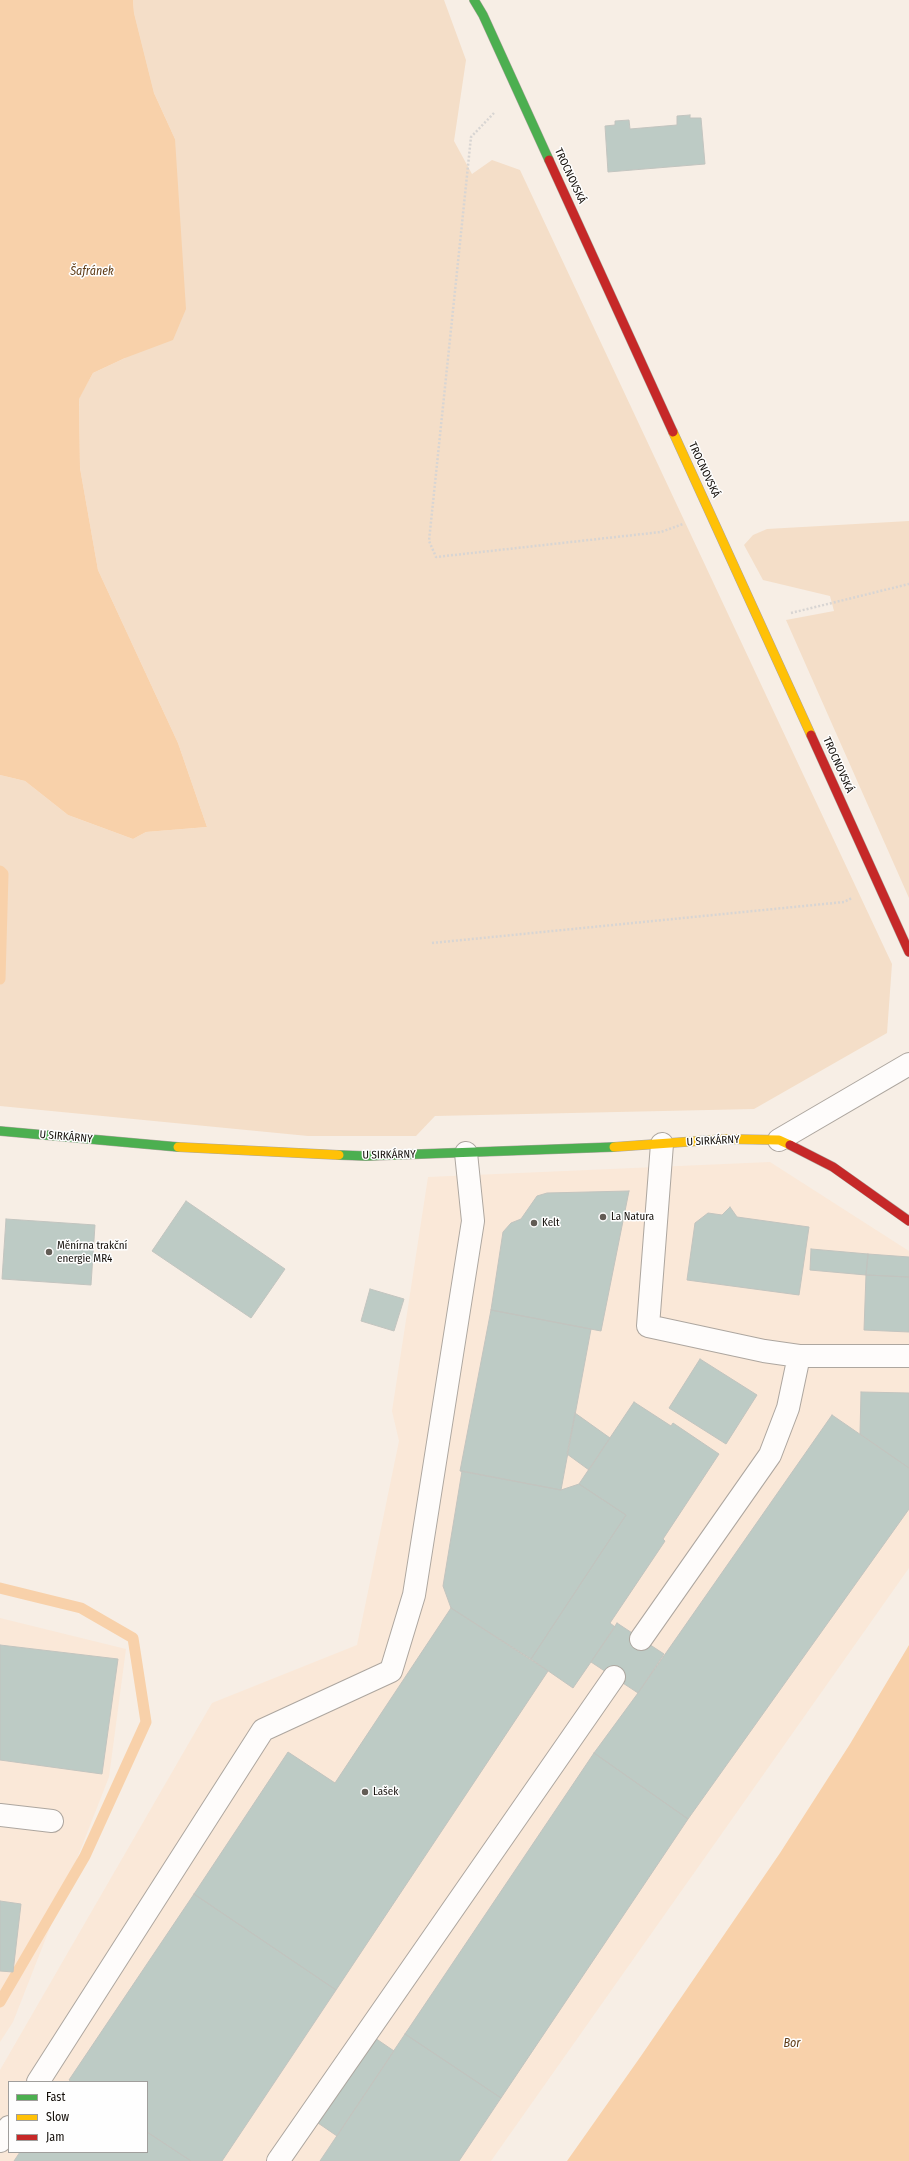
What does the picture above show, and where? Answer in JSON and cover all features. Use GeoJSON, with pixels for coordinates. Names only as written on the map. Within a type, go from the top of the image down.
{"type":"FeatureCollection","features":[{"type":"Feature","properties":{"kind":"street","name":"TROCNOVSKÁ"},"geometry":{"type":"LineString","coordinates":[[474,0],[517,89],[760,620],[909,952]]}},
{"type":"Feature","properties":{"kind":"street"},"geometry":{"type":"LineString","coordinates":[[779,1140],[909,1064]]}},
{"type":"Feature","properties":{"kind":"street","name":"U SIRKÁRNY"},"geometry":{"type":"LineString","coordinates":[[0,1131],[162,1146],[366,1156],[581,1149],[726,1139],[779,1140],[833,1167],[909,1220]]}},
{"type":"Feature","properties":{"kind":"street"},"geometry":{"type":"LineString","coordinates":[[662,1144],[648,1326],[764,1351],[799,1356],[909,1356]]}},
{"type":"Feature","properties":{"kind":"street"},"geometry":{"type":"LineString","coordinates":[[39,2081],[264,1730],[391,1671],[414,1595],[473,1221],[466,1153]]}},
{"type":"Feature","properties":{"kind":"street"},"geometry":{"type":"LineString","coordinates":[[641,1639],[770,1455],[788,1408],[799,1356]]}},
{"type":"Feature","properties":{"kind":"street"},"geometry":{"type":"LineString","coordinates":[[278,2161],[614,1677]]}},
{"type":"Feature","properties":{"kind":"street"},"geometry":{"type":"LineString","coordinates":[[0,1815],[52,1821]]}},
{"type":"Feature","properties":{"kind":"street"},"geometry":{"type":"LineString","coordinates":[[0,2141],[8,2129]]}},
{"type":"Feature","properties":{"kind":"path"},"geometry":{"type":"LineString","coordinates":[[517,89],[471,137],[429,541],[436,557],[661,532],[711,514]]}},
{"type":"Feature","properties":{"kind":"path"},"geometry":{"type":"LineString","coordinates":[[760,620],[909,584]]}},
{"type":"Feature","properties":{"kind":"path"},"geometry":{"type":"LineString","coordinates":[[432,943],[844,902],[878,883]]}},
{"type":"Feature","properties":{"kind":"shaded area"},"geometry":{"type":"Polygon","coordinates":[[[133,0],[444,0],[466,60],[454,141],[472,174],[492,160],[520,170],[892,964],[887,1033],[754,1109],[435,1116],[416,1136],[308,1136],[0,1106],[0,775],[25,781],[68,815],[133,839],[146,832],[207,827],[178,743],[98,570],[80,468],[79,398],[93,373],[125,358],[175,139],[154,93],[134,13],[133,0]]]}},
{"type":"Feature","properties":{"kind":"shaded area"},"geometry":{"type":"Polygon","coordinates":[[[909,521],[909,898],[786,620],[834,611],[830,596],[763,580],[744,545],[753,535],[767,529],[909,521]]]}},
{"type":"Feature","properties":{"kind":"shaded area","name":"Lašek"},"geometry":{"type":"Polygon","coordinates":[[[770,1162],[909,1251],[909,1568],[491,2161],[0,2161],[0,2070],[212,1703],[357,1645],[399,1441],[392,1411],[428,1177],[770,1162]]]}},
{"type":"Feature","properties":{"kind":"shaded area"},"geometry":{"type":"Polygon","coordinates":[[[0,1618],[126,1649],[109,1777],[13,2022],[0,2042],[0,1618]]]}},
{"type":"Feature","properties":{"kind":"water","name":"Šafránek"},"geometry":{"type":"Polygon","coordinates":[[[0,0],[133,0],[134,13],[154,93],[175,139],[186,309],[173,340],[125,358],[93,373],[79,399],[80,468],[98,570],[178,743],[207,827],[146,832],[133,839],[68,815],[25,781],[0,775],[0,0]]]}},
{"type":"Feature","properties":{"kind":"water","name":"Bor"},"geometry":{"type":"Polygon","coordinates":[[[909,1645],[909,2161],[567,2161],[780,1853],[850,1744],[909,1645]]]}},
{"type":"Feature","properties":{"kind":"building"},"geometry":{"type":"Polygon","coordinates":[[[690,115],[690,118],[701,118],[705,164],[608,172],[605,126],[615,125],[615,121],[629,120],[630,129],[677,125],[677,116],[690,115]]]}},
{"type":"Feature","properties":{"kind":"building"},"geometry":{"type":"Polygon","coordinates":[[[629,1191],[601,1331],[491,1310],[503,1232],[511,1223],[521,1219],[537,1196],[547,1193],[629,1191]]]}},
{"type":"Feature","properties":{"kind":"building"},"geometry":{"type":"Polygon","coordinates":[[[186,1201],[285,1269],[251,1318],[152,1251],[186,1201]]]}},
{"type":"Feature","properties":{"kind":"building"},"geometry":{"type":"Polygon","coordinates":[[[730,1207],[737,1217],[809,1227],[799,1295],[687,1280],[695,1223],[708,1213],[722,1215],[730,1207]]]}},
{"type":"Feature","properties":{"kind":"building","name":"Měnírna trakční energie MR4"},"geometry":{"type":"Polygon","coordinates":[[[6,1219],[95,1225],[91,1285],[2,1279],[6,1219]]]}},
{"type":"Feature","properties":{"kind":"building"},"geometry":{"type":"Polygon","coordinates":[[[811,1249],[868,1254],[866,1275],[810,1270],[811,1249]]]}},
{"type":"Feature","properties":{"kind":"building"},"geometry":{"type":"Polygon","coordinates":[[[868,1254],[909,1257],[909,1277],[866,1275],[868,1254]]]}},
{"type":"Feature","properties":{"kind":"building"},"geometry":{"type":"Polygon","coordinates":[[[866,1275],[909,1277],[909,1332],[864,1330],[866,1275]]]}},
{"type":"Feature","properties":{"kind":"building"},"geometry":{"type":"Polygon","coordinates":[[[370,1289],[404,1299],[394,1331],[361,1321],[370,1289]]]}},
{"type":"Feature","properties":{"kind":"building"},"geometry":{"type":"Polygon","coordinates":[[[491,1310],[591,1329],[561,1490],[460,1471],[491,1310]]]}},
{"type":"Feature","properties":{"kind":"building"},"geometry":{"type":"Polygon","coordinates":[[[700,1359],[757,1395],[726,1444],[669,1408],[700,1359]]]}},
{"type":"Feature","properties":{"kind":"building"},"geometry":{"type":"Polygon","coordinates":[[[861,1392],[909,1393],[909,1468],[860,1434],[861,1392]]]}},
{"type":"Feature","properties":{"kind":"building"},"geometry":{"type":"Polygon","coordinates":[[[634,1402],[671,1426],[673,1423],[719,1454],[663,1539],[665,1541],[610,1623],[615,1627],[573,1688],[531,1659],[626,1515],[579,1484],[634,1402]]]}},
{"type":"Feature","properties":{"kind":"building"},"geometry":{"type":"Polygon","coordinates":[[[575,1413],[610,1438],[589,1470],[567,1454],[575,1413]]]}},
{"type":"Feature","properties":{"kind":"building"},"geometry":{"type":"Polygon","coordinates":[[[832,1415],[909,1468],[909,1509],[688,1819],[594,1753],[638,1693],[832,1415]]]}},
{"type":"Feature","properties":{"kind":"building"},"geometry":{"type":"Polygon","coordinates":[[[462,1471],[561,1490],[579,1484],[626,1515],[531,1659],[451,1608],[443,1586],[462,1471]]]}},
{"type":"Feature","properties":{"kind":"building","name":"Lašek"},"geometry":{"type":"Polygon","coordinates":[[[451,1608],[548,1671],[336,1990],[194,1894],[288,1752],[335,1783],[451,1608]]]}},
{"type":"Feature","properties":{"kind":"building"},"geometry":{"type":"Polygon","coordinates":[[[617,1623],[664,1654],[638,1693],[591,1662],[617,1623]]]}},
{"type":"Feature","properties":{"kind":"building"},"geometry":{"type":"Polygon","coordinates":[[[0,1645],[118,1659],[102,1774],[0,1760],[0,1645]]]}},
{"type":"Feature","properties":{"kind":"building"},"geometry":{"type":"Polygon","coordinates":[[[594,1753],[688,1819],[501,2098],[405,2034],[594,1753]]]}},
{"type":"Feature","properties":{"kind":"building"},"geometry":{"type":"Polygon","coordinates":[[[194,1894],[336,1990],[222,2161],[191,2161],[148,2133],[148,2081],[69,2080],[194,1894]]]}},
{"type":"Feature","properties":{"kind":"building"},"geometry":{"type":"Polygon","coordinates":[[[0,1901],[21,1904],[13,1972],[0,1971],[0,1901]]]}},
{"type":"Feature","properties":{"kind":"building"},"geometry":{"type":"Polygon","coordinates":[[[405,2034],[501,2098],[459,2161],[320,2161],[405,2034]]]}},
{"type":"Feature","properties":{"kind":"building"},"geometry":{"type":"Polygon","coordinates":[[[375,2038],[394,2051],[337,2136],[318,2123],[375,2038]]]}},
{"type":"Feature","properties":{"kind":"building"},"geometry":{"type":"Polygon","coordinates":[[[148,2133],[191,2161],[14,2161],[19,2153],[148,2153],[148,2133]]]}},
{"type":"Feature","properties":{"kind":"waterway"},"geometry":{"type":"LineString","coordinates":[[0,871],[3,874],[0,979]]}},
{"type":"Feature","properties":{"kind":"waterway"},"geometry":{"type":"LineString","coordinates":[[0,1588],[81,1608],[133,1638],[146,1722],[85,1856],[0,2002]]}},
{"type":"Feature","properties":{"kind":"traffic: fast"},"geometry":{"type":"LineString","coordinates":[[474,0],[483,15],[549,160]]}},
{"type":"Feature","properties":{"kind":"traffic: fast"},"geometry":{"type":"LineString","coordinates":[[0,1131],[178,1147]]}},
{"type":"Feature","properties":{"kind":"traffic: fast"},"geometry":{"type":"LineString","coordinates":[[339,1155],[366,1156],[614,1147]]}},
{"type":"Feature","properties":{"kind":"traffic: slow"},"geometry":{"type":"LineString","coordinates":[[673,432],[811,735]]}},
{"type":"Feature","properties":{"kind":"traffic: slow"},"geometry":{"type":"LineString","coordinates":[[614,1147],[726,1139],[779,1140],[790,1145]]}},
{"type":"Feature","properties":{"kind":"traffic: slow"},"geometry":{"type":"LineString","coordinates":[[178,1147],[339,1155]]}},
{"type":"Feature","properties":{"kind":"traffic: jam"},"geometry":{"type":"LineString","coordinates":[[549,160],[673,432]]}},
{"type":"Feature","properties":{"kind":"traffic: jam"},"geometry":{"type":"LineString","coordinates":[[811,735],[909,952]]}},
{"type":"Feature","properties":{"kind":"traffic: jam"},"geometry":{"type":"LineString","coordinates":[[790,1145],[833,1167],[909,1221]]}},
{"type":"Feature","properties":{"kind":"place","name":"La Natura"},"geometry":{"type":"Point","coordinates":[603,1217]}},
{"type":"Feature","properties":{"kind":"place","name":"Kelt"},"geometry":{"type":"Point","coordinates":[534,1223]}},
{"type":"Feature","properties":{"kind":"place","name":"Měnírna trakční energie MR4"},"geometry":{"type":"Point","coordinates":[49,1252]}},
{"type":"Feature","properties":{"kind":"place","name":"Lašek"},"geometry":{"type":"Point","coordinates":[365,1792]}}]}
